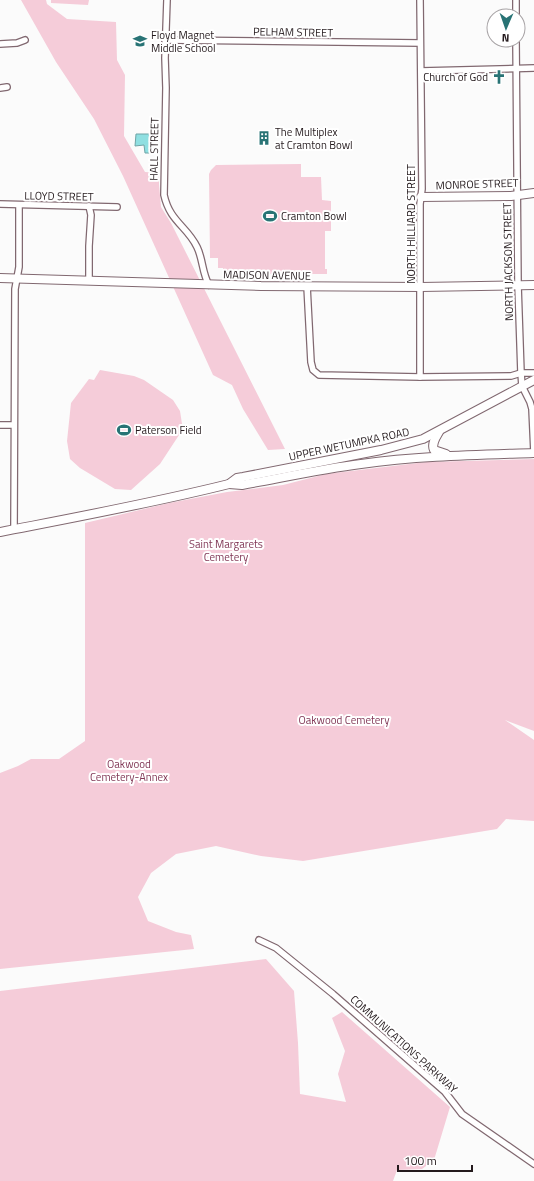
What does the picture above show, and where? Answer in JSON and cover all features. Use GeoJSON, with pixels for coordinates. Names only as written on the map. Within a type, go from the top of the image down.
{"type":"FeatureCollection","features":[{"type":"Feature","properties":{"kind":"main road","name":"MONROE STREET"},"geometry":{"type":"LineString","coordinates":[[421,197],[511,196],[517,194],[534,193]]}},
{"type":"Feature","properties":{"kind":"main road","name":"MADISON AVENUE"},"geometry":{"type":"LineString","coordinates":[[0,278],[199,285],[421,287],[534,284]]}},
{"type":"Feature","properties":{"kind":"main road","name":"UPPER WETUMPKA ROAD"},"geometry":{"type":"LineString","coordinates":[[0,532],[160,500],[229,484],[242,485],[305,474],[337,463],[423,439],[439,432],[534,380]]}},
{"type":"Feature","properties":{"kind":"main road"},"geometry":{"type":"LineString","coordinates":[[439,432],[432,447],[434,450],[453,456]]}},
{"type":"Feature","properties":{"kind":"main road","name":"UPPER WETUMPKA ROAD"},"geometry":{"type":"LineString","coordinates":[[229,484],[237,478],[300,465],[366,463],[453,456],[534,453]]}},
{"type":"Feature","properties":{"kind":"street","name":"HALL STREET"},"geometry":{"type":"LineString","coordinates":[[167,0],[165,40],[164,195],[172,216],[192,238],[198,248],[204,276],[209,285]]}},
{"type":"Feature","properties":{"kind":"street","name":"NORTH HILLIARD STREET"},"geometry":{"type":"LineString","coordinates":[[420,0],[420,377]]}},
{"type":"Feature","properties":{"kind":"street"},"geometry":{"type":"LineString","coordinates":[[0,44],[17,43],[24,40]]}},
{"type":"Feature","properties":{"kind":"street","name":"PELHAM STREET"},"geometry":{"type":"LineString","coordinates":[[165,40],[420,43]]}},
{"type":"Feature","properties":{"kind":"street","name":"NORTH JACKSON STREET"},"geometry":{"type":"LineString","coordinates":[[516,48],[520,373],[522,386],[532,409],[534,453]]}},
{"type":"Feature","properties":{"kind":"street"},"geometry":{"type":"LineString","coordinates":[[421,71],[534,68]]}},
{"type":"Feature","properties":{"kind":"street"},"geometry":{"type":"LineString","coordinates":[[0,88],[7,87]]}},
{"type":"Feature","properties":{"kind":"street","name":"LLOYD STREET"},"geometry":{"type":"LineString","coordinates":[[0,204],[117,207]]}},
{"type":"Feature","properties":{"kind":"street"},"geometry":{"type":"LineString","coordinates":[[14,529],[15,289],[19,267],[19,205]]}},
{"type":"Feature","properties":{"kind":"street"},"geometry":{"type":"LineString","coordinates":[[89,206],[91,216],[88,246],[89,280]]}},
{"type":"Feature","properties":{"kind":"street"},"geometry":{"type":"LineString","coordinates":[[307,286],[310,362],[316,373],[324,375],[420,377],[511,376],[520,373],[534,373]]}},
{"type":"Feature","properties":{"kind":"street"},"geometry":{"type":"LineString","coordinates":[[0,425],[14,425]]}},
{"type":"Feature","properties":{"kind":"street","name":"COMMUNICATIONS PARKWAY"},"geometry":{"type":"LineString","coordinates":[[259,940],[276,948],[333,994],[445,1092],[462,1114],[534,1164]]}},
{"type":"Feature","properties":{"kind":"green space"},"geometry":{"type":"Polygon","coordinates":[[[21,0],[46,0],[47,4],[67,19],[116,22],[117,60],[125,75],[124,136],[145,172],[159,173],[161,207],[171,223],[285,449],[268,450],[243,409],[232,385],[213,375],[123,176],[94,119],[56,62],[21,0]]]}},
{"type":"Feature","properties":{"kind":"green space"},"geometry":{"type":"Polygon","coordinates":[[[51,0],[89,0],[88,5],[51,3],[51,0]]]}},
{"type":"Feature","properties":{"kind":"green space","name":"Cramton Bowl"},"geometry":{"type":"Polygon","coordinates":[[[301,164],[301,177],[321,177],[322,200],[331,201],[331,231],[325,231],[325,269],[327,269],[327,274],[223,274],[223,268],[218,268],[218,258],[210,258],[209,174],[211,170],[216,165],[301,164]]]}},
{"type":"Feature","properties":{"kind":"green space","name":"Paterson Field"},"geometry":{"type":"Polygon","coordinates":[[[100,370],[134,376],[144,380],[173,400],[180,411],[182,424],[179,435],[160,464],[131,490],[115,489],[80,468],[70,459],[67,441],[71,403],[89,379],[94,380],[100,370]]]}},
{"type":"Feature","properties":{"kind":"green space"},"geometry":{"type":"Polygon","coordinates":[[[534,459],[534,731],[505,720],[534,740],[534,821],[506,819],[497,829],[303,861],[261,856],[216,846],[176,854],[151,873],[138,897],[148,921],[176,932],[191,935],[194,949],[0,969],[0,773],[31,759],[59,759],[85,741],[85,523],[169,503],[227,492],[283,485],[326,474],[426,462],[534,459]]]}},
{"type":"Feature","properties":{"kind":"green space"},"geometry":{"type":"Polygon","coordinates":[[[266,959],[294,991],[300,1094],[346,1102],[338,1074],[345,1051],[332,1018],[342,1012],[450,1107],[434,1160],[422,1169],[397,1170],[393,1181],[0,1181],[0,991],[266,959]]]}},
{"type":"Feature","properties":{"kind":"water"},"geometry":{"type":"Polygon","coordinates":[[[136,134],[153,134],[153,153],[145,153],[144,145],[135,146],[136,134]]]}},
{"type":"Feature","properties":{"kind":"place","name":"Floyd Magnet Middle School"},"geometry":{"type":"Point","coordinates":[140,41]}},
{"type":"Feature","properties":{"kind":"place","name":"Church of God"},"geometry":{"type":"Point","coordinates":[499,77]}},
{"type":"Feature","properties":{"kind":"place","name":"The Multiplex at Cramton Bowl"},"geometry":{"type":"Point","coordinates":[264,138]}},
{"type":"Feature","properties":{"kind":"place","name":"Cramton Bowl"},"geometry":{"type":"Point","coordinates":[270,216]}},
{"type":"Feature","properties":{"kind":"place","name":"Paterson Field"},"geometry":{"type":"Point","coordinates":[124,430]}},
{"type":"Feature","properties":{"kind":"park label","name":"Saint Margarets Cemetery"},"geometry":{"type":"Point","coordinates":[226,550]}},
{"type":"Feature","properties":{"kind":"park label","name":"Oakwood Cemetery"},"geometry":{"type":"Point","coordinates":[344,720]}},
{"type":"Feature","properties":{"kind":"park label","name":"Oakwood Cemetery-Annex"},"geometry":{"type":"Point","coordinates":[129,770]}}]}
